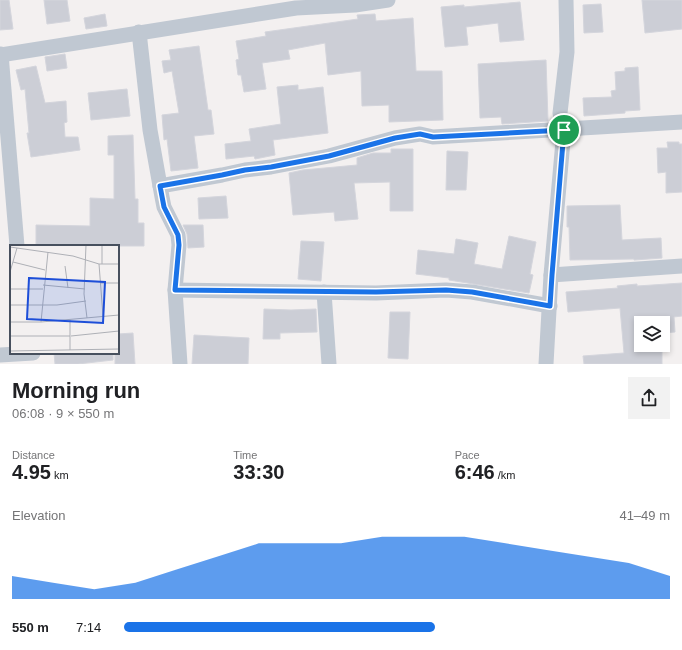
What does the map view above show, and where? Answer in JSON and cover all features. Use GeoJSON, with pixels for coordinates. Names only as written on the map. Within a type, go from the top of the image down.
{"type":"FeatureCollection","features":[{"type":"Feature","properties":{"kind":"street"},"geometry":{"type":"LineString","coordinates":[[18,245],[0,55],[296,4],[355,5],[388,0]]}},
{"type":"Feature","properties":{"kind":"street"},"geometry":{"type":"LineString","coordinates":[[546,364],[564,130],[560,113],[567,52],[566,0]]}},
{"type":"Feature","properties":{"kind":"street"},"geometry":{"type":"LineString","coordinates":[[139,32],[150,130],[164,207],[178,235],[179,245],[175,290],[180,364]]}},
{"type":"Feature","properties":{"kind":"street"},"geometry":{"type":"LineString","coordinates":[[160,186],[329,156],[395,138],[420,134],[433,137],[682,122]]}},
{"type":"Feature","properties":{"kind":"street"},"geometry":{"type":"LineString","coordinates":[[552,275],[682,266]]}},
{"type":"Feature","properties":{"kind":"street"},"geometry":{"type":"LineString","coordinates":[[175,290],[324,292],[446,290],[472,292],[550,306]]}},
{"type":"Feature","properties":{"kind":"street"},"geometry":{"type":"LineString","coordinates":[[324,292],[329,364]]}},
{"type":"Feature","properties":{"kind":"street"},"geometry":{"type":"LineString","coordinates":[[0,355],[17,354]]}},
{"type":"Feature","properties":{"kind":"street"},"geometry":{"type":"LineString","coordinates":[[34,354],[36,364]]}},
{"type":"Feature","properties":{"kind":"building"},"geometry":{"type":"Polygon","coordinates":[[[0,0],[9,0],[13,29],[0,30],[0,0]]]}},
{"type":"Feature","properties":{"kind":"building"},"geometry":{"type":"Polygon","coordinates":[[[44,0],[67,0],[70,21],[47,24],[44,0]]]}},
{"type":"Feature","properties":{"kind":"building"},"geometry":{"type":"Polygon","coordinates":[[[642,0],[682,0],[682,29],[645,33],[642,0]]]}},
{"type":"Feature","properties":{"kind":"building"},"geometry":{"type":"Polygon","coordinates":[[[520,2],[524,40],[500,42],[498,23],[466,27],[468,45],[445,47],[441,7],[464,5],[464,7],[520,2]]]}},
{"type":"Feature","properties":{"kind":"building"},"geometry":{"type":"Polygon","coordinates":[[[601,4],[603,32],[584,33],[583,5],[601,4]]]}},
{"type":"Feature","properties":{"kind":"building"},"geometry":{"type":"Polygon","coordinates":[[[105,14],[107,26],[86,29],[84,18],[105,14]]]}},
{"type":"Feature","properties":{"kind":"building"},"geometry":{"type":"Polygon","coordinates":[[[375,14],[376,21],[413,18],[416,71],[442,71],[443,120],[389,122],[389,105],[362,106],[361,71],[328,75],[325,43],[288,50],[290,59],[262,63],[266,89],[244,92],[241,75],[238,75],[236,60],[239,59],[236,41],[266,36],[265,32],[358,19],[357,15],[375,14]]]}},
{"type":"Feature","properties":{"kind":"building"},"geometry":{"type":"Polygon","coordinates":[[[199,46],[208,110],[211,110],[214,134],[194,136],[198,168],[171,171],[167,139],[164,140],[162,115],[179,113],[172,71],[164,73],[162,61],[171,60],[169,50],[199,46]]]}},
{"type":"Feature","properties":{"kind":"building"},"geometry":{"type":"Polygon","coordinates":[[[65,54],[67,68],[47,71],[45,57],[65,54]]]}},
{"type":"Feature","properties":{"kind":"building"},"geometry":{"type":"Polygon","coordinates":[[[546,60],[548,121],[502,124],[501,117],[480,118],[478,64],[546,60]]]}},
{"type":"Feature","properties":{"kind":"building"},"geometry":{"type":"Polygon","coordinates":[[[36,66],[45,103],[66,101],[67,122],[64,123],[65,137],[78,137],[80,150],[31,157],[27,133],[29,133],[25,89],[21,90],[16,70],[36,66]]]}},
{"type":"Feature","properties":{"kind":"building"},"geometry":{"type":"Polygon","coordinates":[[[638,67],[640,110],[625,111],[625,113],[584,116],[583,98],[612,97],[611,91],[616,90],[615,72],[625,71],[625,68],[638,67]]]}},
{"type":"Feature","properties":{"kind":"building"},"geometry":{"type":"Polygon","coordinates":[[[298,85],[298,90],[323,87],[328,133],[273,140],[275,155],[255,159],[254,156],[226,159],[225,144],[251,141],[249,129],[281,124],[277,87],[298,85]]]}},
{"type":"Feature","properties":{"kind":"building"},"geometry":{"type":"Polygon","coordinates":[[[127,89],[130,116],[91,120],[88,93],[127,89]]]}},
{"type":"Feature","properties":{"kind":"building"},"geometry":{"type":"Polygon","coordinates":[[[133,135],[135,199],[138,199],[138,223],[144,223],[144,246],[36,245],[36,225],[90,226],[90,198],[114,199],[114,155],[108,155],[108,136],[133,135]]]}},
{"type":"Feature","properties":{"kind":"building"},"geometry":{"type":"Polygon","coordinates":[[[667,142],[679,142],[679,144],[682,144],[682,192],[666,193],[666,172],[658,173],[657,148],[668,148],[667,142]]]}},
{"type":"Feature","properties":{"kind":"building"},"geometry":{"type":"Polygon","coordinates":[[[391,149],[413,149],[413,211],[390,211],[390,182],[354,183],[358,219],[335,221],[334,212],[293,215],[289,173],[303,170],[357,165],[357,158],[373,153],[391,153],[391,149]]]}},
{"type":"Feature","properties":{"kind":"building"},"geometry":{"type":"Polygon","coordinates":[[[447,151],[468,152],[466,190],[446,190],[447,151]]]}},
{"type":"Feature","properties":{"kind":"building"},"geometry":{"type":"Polygon","coordinates":[[[226,196],[228,218],[199,219],[198,198],[226,196]]]}},
{"type":"Feature","properties":{"kind":"building"},"geometry":{"type":"Polygon","coordinates":[[[620,205],[622,240],[661,238],[662,258],[634,260],[570,260],[567,206],[620,205]]]}},
{"type":"Feature","properties":{"kind":"building"},"geometry":{"type":"Polygon","coordinates":[[[183,225],[203,225],[204,247],[188,248],[187,234],[183,225]]]}},
{"type":"Feature","properties":{"kind":"building"},"geometry":{"type":"Polygon","coordinates":[[[509,236],[536,242],[530,274],[533,275],[529,293],[449,280],[449,278],[416,274],[418,250],[454,254],[456,239],[478,243],[474,264],[502,269],[509,236]]]}},
{"type":"Feature","properties":{"kind":"building"},"geometry":{"type":"Polygon","coordinates":[[[301,241],[324,242],[321,281],[298,279],[301,241]]]}},
{"type":"Feature","properties":{"kind":"building"},"geometry":{"type":"Polygon","coordinates":[[[682,283],[682,316],[674,317],[675,332],[670,332],[670,316],[634,316],[634,352],[662,352],[662,364],[584,364],[583,356],[624,353],[620,308],[568,312],[566,292],[618,288],[617,286],[637,284],[637,286],[682,283]]]}},
{"type":"Feature","properties":{"kind":"building"},"geometry":{"type":"Polygon","coordinates":[[[264,309],[316,309],[317,332],[280,333],[280,339],[263,339],[264,309]]]}},
{"type":"Feature","properties":{"kind":"building"},"geometry":{"type":"Polygon","coordinates":[[[390,312],[410,312],[408,359],[388,358],[390,312]]]}},
{"type":"Feature","properties":{"kind":"building"},"geometry":{"type":"Polygon","coordinates":[[[133,333],[135,364],[115,364],[115,354],[119,354],[119,334],[133,333]]]}},
{"type":"Feature","properties":{"kind":"building"},"geometry":{"type":"Polygon","coordinates":[[[194,335],[249,338],[248,364],[192,364],[194,335]]]}},
{"type":"Feature","properties":{"kind":"building"},"geometry":{"type":"Polygon","coordinates":[[[54,354],[113,354],[113,360],[78,364],[55,364],[54,354]]]}},
{"type":"Feature","properties":{"kind":"route"},"geometry":{"type":"LineString","coordinates":[[564,130],[550,306],[472,292],[446,290],[376,292],[175,290],[179,245],[178,235],[164,207],[160,186],[329,156],[395,138],[420,134],[433,137],[564,130]]}}]}
